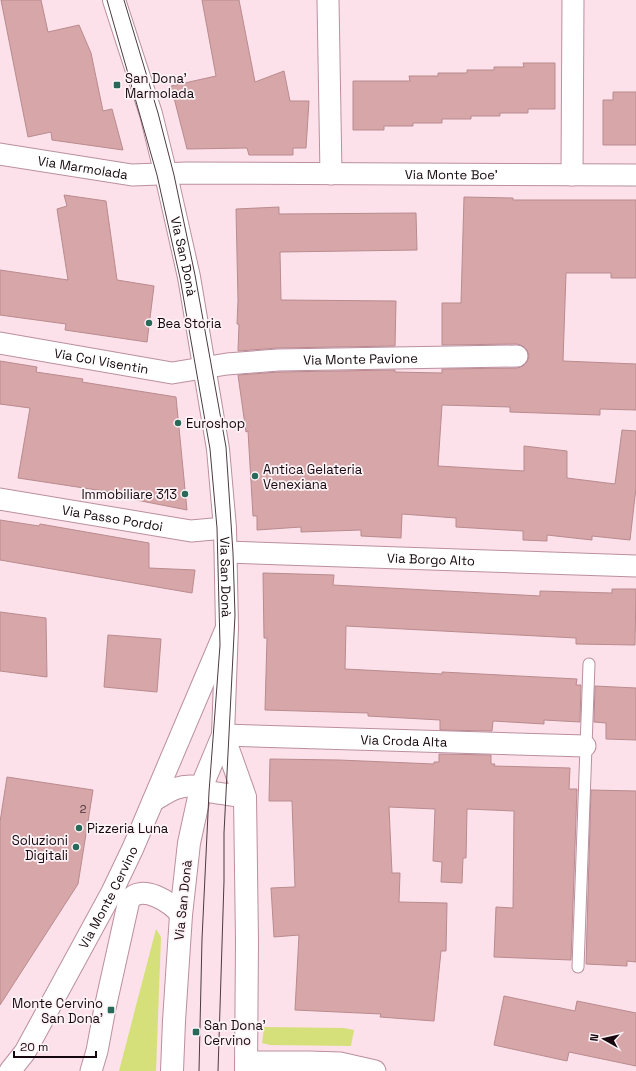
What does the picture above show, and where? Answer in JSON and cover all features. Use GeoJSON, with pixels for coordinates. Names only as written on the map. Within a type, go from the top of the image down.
{"type":"FeatureCollection","features":[{"type":"Feature","properties":{"kind":"main road","name":"Via San Donà"},"geometry":{"type":"LineString","coordinates":[[114,0],[151,114],[188,277],[218,449],[225,528],[227,627],[223,735],[201,788],[189,843],[181,915],[172,1071]]}},
{"type":"Feature","properties":{"kind":"main road","name":"Via San Donà"},"geometry":{"type":"LineString","coordinates":[[223,735],[245,797],[246,1067]]}},
{"type":"Feature","properties":{"kind":"street"},"geometry":{"type":"LineString","coordinates":[[328,0],[330,174]]}},
{"type":"Feature","properties":{"kind":"street"},"geometry":{"type":"LineString","coordinates":[[572,175],[573,0]]}},
{"type":"Feature","properties":{"kind":"street","name":"Via Marmolada"},"geometry":{"type":"LineString","coordinates":[[0,154],[132,176],[166,175]]}},
{"type":"Feature","properties":{"kind":"street","name":"Via Monte Boe'"},"geometry":{"type":"LineString","coordinates":[[166,175],[187,173],[636,175]]}},
{"type":"Feature","properties":{"kind":"street","name":"Via Col Visentin"},"geometry":{"type":"LineString","coordinates":[[0,344],[172,373],[204,368]]}},
{"type":"Feature","properties":{"kind":"street","name":"Via Monte Pavione"},"geometry":{"type":"LineString","coordinates":[[204,368],[228,364],[278,360],[517,356]]}},
{"type":"Feature","properties":{"kind":"street","name":"Via Passo Pordoi"},"geometry":{"type":"LineString","coordinates":[[0,499],[191,531],[225,528]]}},
{"type":"Feature","properties":{"kind":"street","name":"Via Borgo Alto"},"geometry":{"type":"LineString","coordinates":[[226,552],[636,566]]}},
{"type":"Feature","properties":{"kind":"street","name":"Via Monte Cervino"},"geometry":{"type":"LineString","coordinates":[[10,1071],[25,1052],[112,892],[133,848],[227,627]]}},
{"type":"Feature","properties":{"kind":"street","name":"Via Croda Alta"},"geometry":{"type":"LineString","coordinates":[[223,735],[585,746]]}},
{"type":"Feature","properties":{"kind":"street"},"geometry":{"type":"LineString","coordinates":[[153,801],[176,788],[183,786],[201,788],[209,792],[245,797]]}},
{"type":"Feature","properties":{"kind":"street","name":"Via Monte Cervino"},"geometry":{"type":"LineString","coordinates":[[91,1071],[97,1051],[105,1008],[130,898],[137,894],[160,898],[170,904],[181,915]]}},
{"type":"Feature","properties":{"kind":"street"},"geometry":{"type":"LineString","coordinates":[[246,1067],[309,1062],[340,1063],[375,1071]]}},
{"type":"Feature","properties":{"kind":"lane"},"geometry":{"type":"LineString","coordinates":[[578,967],[589,664]]}},
{"type":"Feature","properties":{"kind":"green space"},"geometry":{"type":"Polygon","coordinates":[[[156,929],[161,937],[156,1071],[119,1071],[156,929]]]}},
{"type":"Feature","properties":{"kind":"green space"},"geometry":{"type":"Polygon","coordinates":[[[264,1027],[344,1028],[354,1030],[351,1046],[270,1045],[262,1043],[264,1027]]]}},
{"type":"Feature","properties":{"kind":"building"},"geometry":{"type":"Polygon","coordinates":[[[1,0],[41,0],[48,32],[79,25],[91,53],[103,111],[112,109],[123,150],[52,140],[51,132],[28,137],[1,0]]]}},
{"type":"Feature","properties":{"kind":"building"},"geometry":{"type":"Polygon","coordinates":[[[202,0],[239,0],[255,82],[284,71],[290,101],[309,101],[306,148],[293,148],[293,155],[249,155],[247,148],[187,149],[171,86],[216,76],[202,0]]]}},
{"type":"Feature","properties":{"kind":"building"},"geometry":{"type":"Polygon","coordinates":[[[523,63],[555,63],[555,109],[528,109],[528,113],[500,113],[500,116],[471,116],[471,119],[442,119],[442,123],[413,123],[413,126],[384,126],[384,130],[353,130],[353,81],[410,81],[409,76],[438,76],[438,73],[467,73],[467,70],[494,70],[494,67],[524,67],[523,63]]]}},
{"type":"Feature","properties":{"kind":"building"},"geometry":{"type":"Polygon","coordinates":[[[613,92],[636,92],[636,145],[603,145],[603,100],[613,100],[613,92]]]}},
{"type":"Feature","properties":{"kind":"building"},"geometry":{"type":"Polygon","coordinates":[[[64,195],[106,201],[117,280],[154,286],[147,342],[65,330],[66,324],[0,315],[0,270],[68,280],[57,209],[67,206],[64,195]]]}},
{"type":"Feature","properties":{"kind":"building"},"geometry":{"type":"Polygon","coordinates":[[[464,197],[513,198],[513,200],[636,200],[636,278],[611,278],[611,273],[566,273],[563,361],[636,364],[636,410],[600,409],[600,415],[510,412],[510,407],[442,405],[438,466],[524,471],[524,446],[567,451],[567,478],[615,484],[622,430],[636,431],[636,488],[630,540],[592,536],[592,540],[547,535],[547,541],[523,540],[523,531],[456,527],[456,518],[402,514],[401,538],[361,536],[361,530],[301,532],[301,527],[257,530],[257,516],[253,516],[248,431],[246,432],[238,375],[279,372],[395,370],[395,372],[442,373],[442,369],[517,368],[523,366],[527,362],[529,356],[527,350],[523,346],[517,344],[442,345],[442,303],[461,303],[464,197]]]}},
{"type":"Feature","properties":{"kind":"building"},"geometry":{"type":"Polygon","coordinates":[[[279,207],[279,214],[416,213],[417,250],[280,252],[281,300],[396,301],[395,346],[278,348],[238,351],[239,324],[237,324],[238,300],[236,209],[279,207]]]}},
{"type":"Feature","properties":{"kind":"building"},"geometry":{"type":"Polygon","coordinates":[[[0,361],[37,367],[36,372],[83,379],[82,382],[176,397],[187,510],[116,496],[117,493],[18,478],[30,408],[0,404],[0,361]]]}},
{"type":"Feature","properties":{"kind":"building"},"geometry":{"type":"Polygon","coordinates":[[[0,520],[39,526],[40,524],[149,543],[149,568],[195,570],[192,593],[0,560],[0,520]]]}},
{"type":"Feature","properties":{"kind":"building"},"geometry":{"type":"Polygon","coordinates":[[[263,573],[334,575],[333,585],[540,596],[540,591],[612,593],[612,589],[636,589],[635,645],[576,644],[576,638],[346,626],[345,669],[577,679],[576,685],[581,685],[580,722],[544,720],[544,724],[493,721],[492,731],[440,730],[440,720],[368,716],[368,713],[265,710],[267,638],[264,638],[263,573]]]}},
{"type":"Feature","properties":{"kind":"building"},"geometry":{"type":"Polygon","coordinates":[[[0,612],[46,618],[47,677],[0,671],[0,612]]]}},
{"type":"Feature","properties":{"kind":"building"},"geometry":{"type":"Polygon","coordinates":[[[108,635],[161,639],[157,692],[104,687],[108,635]]]}},
{"type":"Feature","properties":{"kind":"building"},"geometry":{"type":"Polygon","coordinates":[[[595,686],[636,688],[636,740],[606,739],[606,723],[594,722],[595,686]]]}},
{"type":"Feature","properties":{"kind":"building"},"geometry":{"type":"Polygon","coordinates":[[[439,754],[491,755],[491,764],[495,764],[494,766],[570,768],[569,789],[577,789],[571,960],[494,957],[496,907],[513,908],[514,811],[467,809],[466,858],[463,858],[462,883],[441,882],[442,862],[433,861],[435,809],[389,807],[392,873],[400,873],[399,902],[447,903],[446,951],[441,951],[434,1021],[380,1017],[381,1014],[295,1010],[299,935],[274,937],[271,888],[295,887],[292,801],[269,801],[270,759],[434,764],[434,762],[439,762],[439,754]]]}},
{"type":"Feature","properties":{"kind":"building"},"geometry":{"type":"Polygon","coordinates":[[[7,777],[93,790],[78,884],[0,1005],[0,822],[7,777]]]}},
{"type":"Feature","properties":{"kind":"building"},"geometry":{"type":"Polygon","coordinates":[[[591,790],[636,791],[636,962],[627,961],[627,966],[586,964],[591,790]]]}},
{"type":"Feature","properties":{"kind":"building"},"geometry":{"type":"Polygon","coordinates":[[[504,996],[575,1011],[577,1001],[636,1013],[636,1066],[569,1052],[567,1061],[494,1045],[504,996]]]}},
{"type":"Feature","properties":{"kind":"tram line"},"geometry":{"type":"LineString","coordinates":[[107,0],[157,175],[180,278],[210,449],[217,528],[220,645],[209,792],[202,939],[199,1071]]}},
{"type":"Feature","properties":{"kind":"tram line"},"geometry":{"type":"LineString","coordinates":[[124,0],[158,113],[174,175],[195,275],[226,447],[233,553],[235,615],[224,833],[224,881],[218,1071]]}},
{"type":"Feature","properties":{"kind":"place","name":"San Dona' Marmolada"},"geometry":{"type":"Point","coordinates":[117,85]}},
{"type":"Feature","properties":{"kind":"place","name":"Bea Storia"},"geometry":{"type":"Point","coordinates":[149,323]}},
{"type":"Feature","properties":{"kind":"place","name":"Euroshop"},"geometry":{"type":"Point","coordinates":[178,423]}},
{"type":"Feature","properties":{"kind":"place","name":"Antica Gelateria Venexiana"},"geometry":{"type":"Point","coordinates":[255,476]}},
{"type":"Feature","properties":{"kind":"place","name":"Immobiliare 313"},"geometry":{"type":"Point","coordinates":[185,494]}},
{"type":"Feature","properties":{"kind":"place","name":"Pizzeria Luna"},"geometry":{"type":"Point","coordinates":[79,828]}},
{"type":"Feature","properties":{"kind":"place","name":"Soluzioni Digitali"},"geometry":{"type":"Point","coordinates":[76,847]}},
{"type":"Feature","properties":{"kind":"place","name":"Monte Cervino San Dona'"},"geometry":{"type":"Point","coordinates":[111,1010]}},
{"type":"Feature","properties":{"kind":"place","name":"San Dona' Cervino"},"geometry":{"type":"Point","coordinates":[196,1032]}}]}
